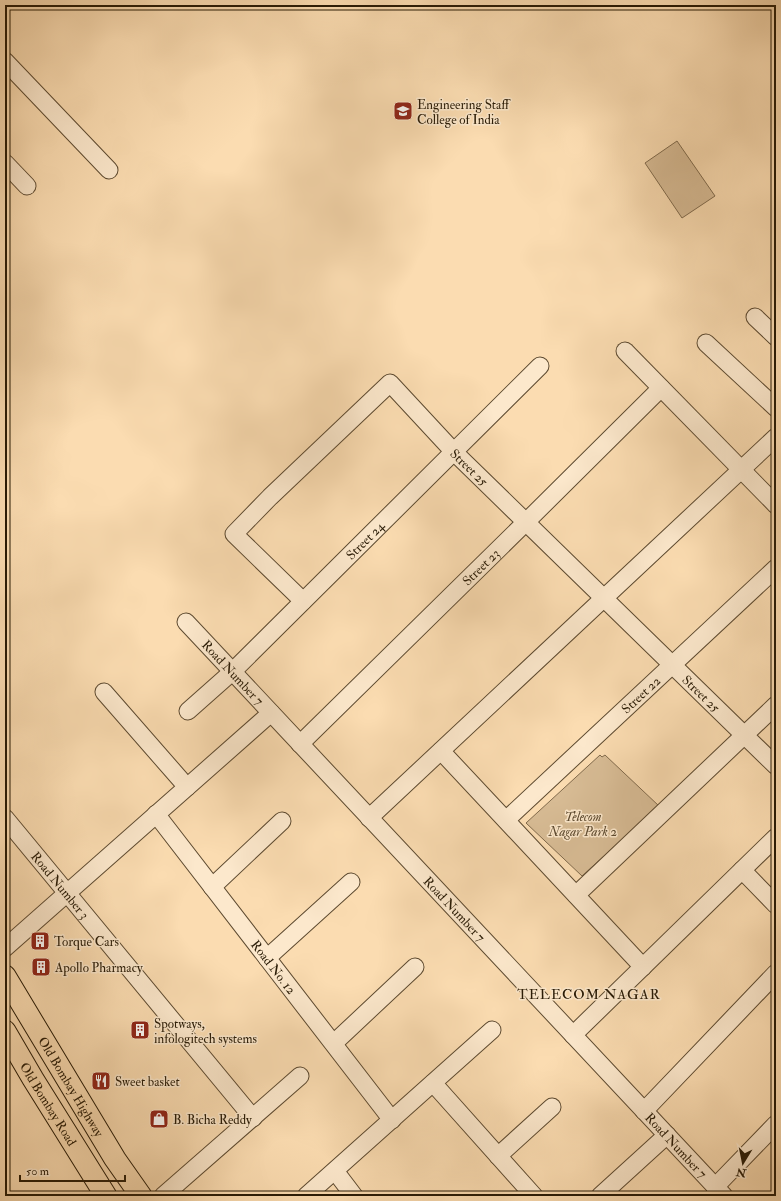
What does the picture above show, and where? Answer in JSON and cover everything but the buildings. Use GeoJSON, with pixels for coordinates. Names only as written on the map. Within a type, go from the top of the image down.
{"type":"FeatureCollection","features":[{"type":"Feature","properties":{"kind":"main road","name":"Old Bombay Highway"},"geometry":{"type":"LineString","coordinates":[[5,976],[115,1159],[141,1196]]}},
{"type":"Feature","properties":{"kind":"main road","name":"Old Bombay Road"},"geometry":{"type":"LineString","coordinates":[[5,1031],[106,1196]]}},
{"type":"Feature","properties":{"kind":"street"},"geometry":{"type":"LineString","coordinates":[[5,61],[109,170]]}},
{"type":"Feature","properties":{"kind":"street"},"geometry":{"type":"LineString","coordinates":[[5,163],[27,186]]}},
{"type":"Feature","properties":{"kind":"street"},"geometry":{"type":"LineString","coordinates":[[755,317],[776,337]]}},
{"type":"Feature","properties":{"kind":"street"},"geometry":{"type":"LineString","coordinates":[[706,342],[776,408]]}},
{"type":"Feature","properties":{"kind":"street"},"geometry":{"type":"LineString","coordinates":[[625,351],[776,505]]}},
{"type":"Feature","properties":{"kind":"street","name":"Street 24"},"geometry":{"type":"LineString","coordinates":[[188,711],[232,672],[540,366]]}},
{"type":"Feature","properties":{"kind":"street","name":"Street 25"},"geometry":{"type":"LineString","coordinates":[[303,601],[234,534],[270,497],[390,383],[454,452],[776,766]]}},
{"type":"Feature","properties":{"kind":"street","name":"Street 23"},"geometry":{"type":"LineString","coordinates":[[300,744],[661,388]]}},
{"type":"Feature","properties":{"kind":"street"},"geometry":{"type":"LineString","coordinates":[[370,818],[776,437]]}},
{"type":"Feature","properties":{"kind":"street","name":"Street 22"},"geometry":{"type":"LineString","coordinates":[[506,820],[776,568]]}},
{"type":"Feature","properties":{"kind":"street","name":"Road Number 7"},"geometry":{"type":"LineString","coordinates":[[186,622],[720,1191]]}},
{"type":"Feature","properties":{"kind":"street"},"geometry":{"type":"LineString","coordinates":[[104,692],[187,787]]}},
{"type":"Feature","properties":{"kind":"street"},"geometry":{"type":"LineString","coordinates":[[576,895],[776,705]]}},
{"type":"Feature","properties":{"kind":"street"},"geometry":{"type":"LineString","coordinates":[[5,948],[271,713]]}},
{"type":"Feature","properties":{"kind":"street"},"geometry":{"type":"LineString","coordinates":[[441,751],[643,967]]}},
{"type":"Feature","properties":{"kind":"street","name":"Road No. 12"},"geometry":{"type":"LineString","coordinates":[[156,814],[392,1120]]}},
{"type":"Feature","properties":{"kind":"street","name":"Road Number 3"},"geometry":{"type":"LineString","coordinates":[[5,818],[253,1118]]}},
{"type":"Feature","properties":{"kind":"street"},"geometry":{"type":"LineString","coordinates":[[212,887],[282,821]]}},
{"type":"Feature","properties":{"kind":"street"},"geometry":{"type":"LineString","coordinates":[[573,1035],[776,837]]}},
{"type":"Feature","properties":{"kind":"street"},"geometry":{"type":"LineString","coordinates":[[742,870],[776,905]]}},
{"type":"Feature","properties":{"kind":"street"},"geometry":{"type":"LineString","coordinates":[[268,958],[351,882]]}},
{"type":"Feature","properties":{"kind":"street"},"geometry":{"type":"LineString","coordinates":[[334,1044],[415,967]]}},
{"type":"Feature","properties":{"kind":"street"},"geometry":{"type":"LineString","coordinates":[[644,1111],[776,973]]}},
{"type":"Feature","properties":{"kind":"street"},"geometry":{"type":"LineString","coordinates":[[306,1196],[492,1030]]}},
{"type":"Feature","properties":{"kind":"street"},"geometry":{"type":"LineString","coordinates":[[163,1196],[300,1076]]}},
{"type":"Feature","properties":{"kind":"street"},"geometry":{"type":"LineString","coordinates":[[434,1083],[534,1196]]}},
{"type":"Feature","properties":{"kind":"street"},"geometry":{"type":"LineString","coordinates":[[498,1156],[552,1106]]}},
{"type":"Feature","properties":{"kind":"street"},"geometry":{"type":"LineString","coordinates":[[720,1191],[776,1124]]}},
{"type":"Feature","properties":{"kind":"street"},"geometry":{"type":"LineString","coordinates":[[600,1196],[667,1135]]}},
{"type":"Feature","properties":{"kind":"street"},"geometry":{"type":"LineString","coordinates":[[335,1171],[354,1196]]}},
{"type":"Feature","properties":{"kind":"green space"},"geometry":{"type":"Polygon","coordinates":[[[677,141],[715,196],[682,218],[645,163],[677,141]]]}},
{"type":"Feature","properties":{"kind":"green space","name":"Telecom Nagar Park 2"},"geometry":{"type":"Polygon","coordinates":[[[600,755],[602,757],[605,755],[659,806],[582,876],[526,823],[600,755]]]}},
{"type":"Feature","properties":{"kind":"place","name":"Engineering Staff College of India"},"geometry":{"type":"Point","coordinates":[403,111]}},
{"type":"Feature","properties":{"kind":"place","name":"Torque Cars"},"geometry":{"type":"Point","coordinates":[40,941]}},
{"type":"Feature","properties":{"kind":"place","name":"Apollo Pharmacy"},"geometry":{"type":"Point","coordinates":[41,967]}},
{"type":"Feature","properties":{"kind":"place","name":"Spotways, infologitech systems"},"geometry":{"type":"Point","coordinates":[140,1030]}},
{"type":"Feature","properties":{"kind":"place","name":"Sweet basket"},"geometry":{"type":"Point","coordinates":[101,1081]}},
{"type":"Feature","properties":{"kind":"place","name":"B. Bicha Reddy"},"geometry":{"type":"Point","coordinates":[159,1119]}},
{"type":"Feature","properties":{"kind":"district","name":"TELECOM NAGAR"},"geometry":{"type":"Point","coordinates":[589,994]}}]}
